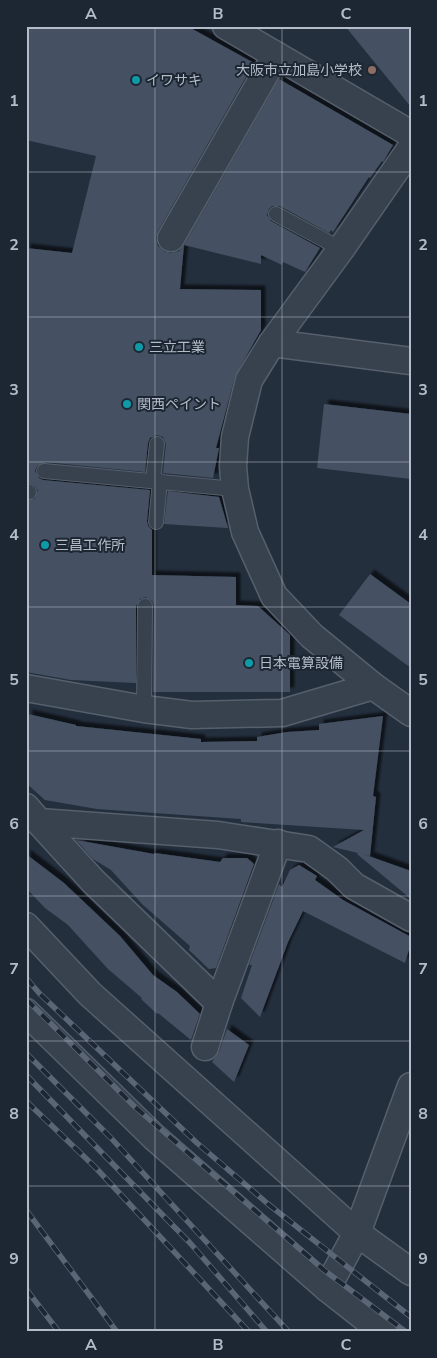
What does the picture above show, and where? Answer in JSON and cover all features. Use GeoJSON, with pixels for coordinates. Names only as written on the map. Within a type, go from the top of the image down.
{"type":"FeatureCollection","features":[{"type":"Feature","properties":{"kind":"street"},"geometry":{"type":"LineString","coordinates":[[226,26],[411,134]]}},
{"type":"Feature","properties":{"kind":"street"},"geometry":{"type":"LineString","coordinates":[[171,238],[276,55]]}},
{"type":"Feature","properties":{"kind":"street"},"geometry":{"type":"LineString","coordinates":[[411,148],[342,249],[272,343],[249,380],[235,437],[233,466],[235,489],[245,532],[274,596],[312,636],[373,686],[411,713]]}},
{"type":"Feature","properties":{"kind":"street"},"geometry":{"type":"LineString","coordinates":[[272,343],[411,361]]}},
{"type":"Feature","properties":{"kind":"street"},"geometry":{"type":"LineString","coordinates":[[26,688],[144,709],[192,715],[282,714],[373,686]]}},
{"type":"Feature","properties":{"kind":"street"},"geometry":{"type":"LineString","coordinates":[[33,814],[218,835],[309,849],[337,869],[354,886],[411,918]]}},
{"type":"Feature","properties":{"kind":"street"},"geometry":{"type":"LineString","coordinates":[[33,814],[93,881],[219,1003]]}},
{"type":"Feature","properties":{"kind":"street"},"geometry":{"type":"LineString","coordinates":[[205,1047],[219,1003],[278,843]]}},
{"type":"Feature","properties":{"kind":"street"},"geometry":{"type":"LineString","coordinates":[[26,926],[90,994],[357,1233],[411,1272]]}},
{"type":"Feature","properties":{"kind":"street"},"geometry":{"type":"LineString","coordinates":[[26,1012],[154,1137],[327,1288],[384,1332]]}},
{"type":"Feature","properties":{"kind":"street"},"geometry":{"type":"LineString","coordinates":[[327,1288],[357,1233],[411,1086]]}},
{"type":"Feature","properties":{"kind":"lane"},"geometry":{"type":"LineString","coordinates":[[276,214],[342,249]]}},
{"type":"Feature","properties":{"kind":"lane"},"geometry":{"type":"LineString","coordinates":[[156,522],[157,444]]}},
{"type":"Feature","properties":{"kind":"lane"},"geometry":{"type":"LineString","coordinates":[[44,471],[235,489]]}},
{"type":"Feature","properties":{"kind":"lane"},"geometry":{"type":"LineString","coordinates":[[144,606],[144,709]]}},
{"type":"Feature","properties":{"kind":"building"},"geometry":{"type":"Polygon","coordinates":[[[26,26],[187,26],[254,63],[158,231],[156,238],[158,246],[164,251],[171,253],[179,251],[184,245],[180,289],[261,290],[261,330],[235,376],[216,448],[219,448],[213,478],[163,473],[166,444],[163,437],[157,435],[150,438],[148,443],[145,472],[45,462],[37,466],[35,471],[39,478],[43,480],[150,490],[147,521],[148,526],[152,530],[152,575],[236,577],[236,605],[258,606],[290,635],[290,692],[153,692],[154,606],[152,601],[146,597],[140,599],[136,606],[136,683],[71,680],[26,672],[26,500],[34,499],[38,491],[35,486],[26,482],[26,248],[72,253],[96,156],[26,140],[26,26]]]}},
{"type":"Feature","properties":{"kind":"building"},"geometry":{"type":"Polygon","coordinates":[[[345,26],[411,26],[411,107],[345,26]]]}},
{"type":"Feature","properties":{"kind":"building"},"geometry":{"type":"Polygon","coordinates":[[[279,79],[393,145],[383,162],[369,177],[333,232],[331,230],[329,233],[280,206],[272,206],[269,209],[267,215],[271,221],[320,248],[305,272],[283,262],[282,265],[261,255],[261,264],[184,245],[279,79]]]}},
{"type":"Feature","properties":{"kind":"building"},"geometry":{"type":"Polygon","coordinates":[[[324,404],[411,414],[411,479],[317,468],[324,404]]]}},
{"type":"Feature","properties":{"kind":"building"},"geometry":{"type":"Polygon","coordinates":[[[168,491],[219,497],[228,528],[164,524],[168,491]]]}},
{"type":"Feature","properties":{"kind":"building"},"geometry":{"type":"Polygon","coordinates":[[[370,574],[411,604],[411,668],[339,615],[370,574]]]}},
{"type":"Feature","properties":{"kind":"building"},"geometry":{"type":"Polygon","coordinates":[[[28,714],[76,726],[201,739],[201,742],[257,741],[257,737],[287,732],[319,730],[319,724],[383,716],[373,796],[376,797],[370,856],[363,854],[411,871],[411,899],[358,853],[333,847],[364,830],[241,822],[241,819],[97,809],[45,800],[26,783],[28,714]]]}},
{"type":"Feature","properties":{"kind":"building"},"geometry":{"type":"Polygon","coordinates":[[[76,840],[154,854],[220,862],[223,858],[247,858],[254,864],[216,968],[209,969],[189,950],[190,946],[143,905],[111,870],[93,859],[76,840]]]}},
{"type":"Feature","properties":{"kind":"building"},"geometry":{"type":"Polygon","coordinates":[[[26,854],[64,883],[120,936],[153,975],[177,992],[200,1014],[191,1040],[157,1014],[142,998],[108,969],[68,925],[45,908],[26,888],[26,854]]]}},
{"type":"Feature","properties":{"kind":"building"},"geometry":{"type":"Polygon","coordinates":[[[299,865],[317,876],[315,880],[343,900],[411,937],[411,943],[405,963],[303,911],[288,942],[260,1017],[241,998],[252,965],[249,965],[279,884],[282,887],[290,870],[299,865]]]}},
{"type":"Feature","properties":{"kind":"building"},"geometry":{"type":"Polygon","coordinates":[[[227,1029],[249,1045],[234,1082],[212,1062],[219,1052],[227,1029]]]}},
{"type":"Feature","properties":{"kind":"railway"},"geometry":{"type":"LineString","coordinates":[[26,978],[40,994],[197,1143],[268,1204],[411,1317]]}},
{"type":"Feature","properties":{"kind":"railway"},"geometry":{"type":"LineString","coordinates":[[26,999],[135,1107],[324,1270],[406,1332]]}},
{"type":"Feature","properties":{"kind":"railway"},"geometry":{"type":"LineString","coordinates":[[26,1053],[111,1138],[289,1332]]}},
{"type":"Feature","properties":{"kind":"railway"},"geometry":{"type":"LineString","coordinates":[[26,1075],[191,1244],[267,1332]]}},
{"type":"Feature","properties":{"kind":"railway"},"geometry":{"type":"LineString","coordinates":[[26,1101],[95,1167],[249,1332]]}},
{"type":"Feature","properties":{"kind":"railway"},"geometry":{"type":"LineString","coordinates":[[26,1210],[117,1332]]}},
{"type":"Feature","properties":{"kind":"railway"},"geometry":{"type":"LineString","coordinates":[[26,1289],[59,1332]]}},
{"type":"Feature","properties":{"kind":"place","name":"大阪市立加島小学校"},"geometry":{"type":"Point","coordinates":[372,70]}},
{"type":"Feature","properties":{"kind":"place","name":"イワサキ"},"geometry":{"type":"Point","coordinates":[136,80]}},
{"type":"Feature","properties":{"kind":"place","name":"三立工業"},"geometry":{"type":"Point","coordinates":[139,347]}},
{"type":"Feature","properties":{"kind":"place","name":"関西ペイント"},"geometry":{"type":"Point","coordinates":[127,404]}},
{"type":"Feature","properties":{"kind":"place","name":"三昌工作所"},"geometry":{"type":"Point","coordinates":[45,545]}},
{"type":"Feature","properties":{"kind":"place","name":"日本電算設備"},"geometry":{"type":"Point","coordinates":[249,663]}}]}
